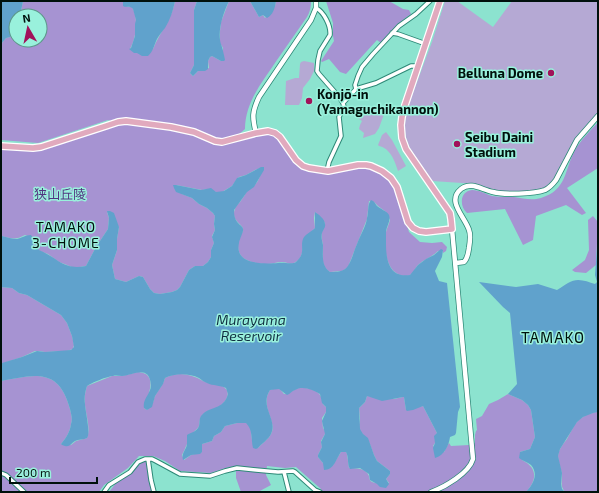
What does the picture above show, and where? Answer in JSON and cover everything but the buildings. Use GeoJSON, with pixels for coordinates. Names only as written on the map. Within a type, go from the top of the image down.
{"type":"FeatureCollection","features":[{"type":"Feature","properties":{"kind":"main road"},"geometry":{"type":"LineString","coordinates":[[1,146],[41,147],[118,122],[126,121],[171,127],[194,132],[222,142],[268,131],[275,133],[280,137],[299,164],[303,166],[327,171],[366,165],[382,171],[391,178],[397,187],[408,222],[413,228],[426,232],[449,230],[452,222],[451,216],[409,154],[402,138],[401,125],[403,112],[440,1]]}},
{"type":"Feature","properties":{"kind":"street"},"geometry":{"type":"LineString","coordinates":[[256,133],[252,118],[259,97],[311,20],[316,8],[316,1]]}},
{"type":"Feature","properties":{"kind":"street"},"geometry":{"type":"LineString","coordinates":[[356,89],[355,85],[362,67],[399,26],[416,14],[430,1]]}},
{"type":"Feature","properties":{"kind":"street"},"geometry":{"type":"LineString","coordinates":[[316,8],[319,9],[328,23],[330,32],[330,35],[320,51],[317,71],[340,98],[344,107],[339,117],[341,136],[329,162],[327,171]]}},
{"type":"Feature","properties":{"kind":"street"},"geometry":{"type":"LineString","coordinates":[[392,34],[398,34],[426,44]]}},
{"type":"Feature","properties":{"kind":"street"},"geometry":{"type":"LineString","coordinates":[[343,103],[356,89],[376,83],[411,66],[418,66]]}},
{"type":"Feature","properties":{"kind":"street"},"geometry":{"type":"LineString","coordinates":[[456,263],[464,262],[467,259],[470,236],[468,228],[456,204],[456,198],[460,190],[470,185],[503,194],[537,192],[546,189],[553,185],[574,144],[598,116]]}},
{"type":"Feature","properties":{"kind":"street"},"geometry":{"type":"LineString","coordinates":[[431,492],[448,484],[466,471],[471,465],[473,459],[456,263],[449,230]]}},
{"type":"Feature","properties":{"kind":"street"},"geometry":{"type":"LineString","coordinates":[[148,458],[154,492]]}},
{"type":"Feature","properties":{"kind":"street"},"geometry":{"type":"LineString","coordinates":[[104,492],[111,483],[132,471],[140,461],[148,458],[163,464],[180,474],[210,476],[237,468],[284,472],[293,471],[315,490],[320,492]]}},
{"type":"Feature","properties":{"kind":"street"},"geometry":{"type":"LineString","coordinates":[[284,472],[289,492]]}},
{"type":"Feature","properties":{"kind":"street"},"geometry":{"type":"LineString","coordinates":[[1,473],[6,475],[24,492]]}},
{"type":"Feature","properties":{"kind":"shaded area"},"geometry":{"type":"Polygon","coordinates":[[[445,1],[457,1],[493,27],[512,1],[598,1],[598,113],[551,184],[544,189],[508,192],[493,191],[477,184],[432,181],[410,148],[407,142],[405,129],[408,106],[432,42],[445,1]]]}},
{"type":"Feature","properties":{"kind":"shaded area"},"geometry":{"type":"Polygon","coordinates":[[[304,61],[314,63],[314,71],[303,88],[302,98],[299,105],[285,105],[286,81],[299,78],[300,64],[304,61]]]}},
{"type":"Feature","properties":{"kind":"shaded area"},"geometry":{"type":"Polygon","coordinates":[[[361,105],[367,109],[375,108],[381,105],[383,108],[382,112],[384,114],[375,134],[363,138],[364,133],[359,129],[362,121],[353,115],[361,105]]]}},
{"type":"Feature","properties":{"kind":"shaded area"},"geometry":{"type":"Polygon","coordinates":[[[386,132],[406,166],[398,171],[394,159],[389,152],[378,145],[382,135],[386,132]]]}},
{"type":"Feature","properties":{"kind":"green space"},"geometry":{"type":"Polygon","coordinates":[[[23,1],[123,1],[123,3],[128,7],[132,7],[134,12],[136,28],[134,40],[130,49],[138,53],[153,49],[169,20],[175,1],[197,1],[194,10],[194,65],[190,73],[193,76],[198,71],[209,68],[208,61],[210,57],[212,56],[221,61],[223,48],[220,43],[221,22],[229,1],[250,1],[259,17],[263,15],[265,18],[275,6],[276,1],[311,1],[307,17],[266,76],[251,101],[245,129],[236,136],[225,139],[217,139],[185,127],[127,118],[111,121],[108,120],[38,143],[1,140],[1,44],[8,38],[8,48],[48,48],[48,8],[22,8],[23,1]]]}},
{"type":"Feature","properties":{"kind":"green space"},"geometry":{"type":"Polygon","coordinates":[[[326,1],[389,1],[403,9],[409,10],[411,14],[403,20],[381,43],[377,40],[346,74],[340,72],[329,59],[322,62],[321,61],[334,41],[333,23],[326,1]]]}},
{"type":"Feature","properties":{"kind":"green space","name":"狭山丘陵"},"geometry":{"type":"Polygon","coordinates":[[[118,122],[171,127],[215,141],[256,133],[275,133],[296,160],[319,170],[371,166],[394,182],[409,232],[420,242],[442,242],[447,247],[446,251],[443,253],[443,251],[438,251],[420,263],[409,276],[398,274],[390,267],[386,256],[385,237],[390,220],[386,212],[374,202],[369,201],[367,219],[348,267],[342,271],[330,272],[323,263],[322,232],[325,223],[315,212],[315,228],[303,241],[302,254],[297,261],[291,264],[282,262],[267,264],[248,261],[242,257],[239,252],[238,243],[243,228],[234,216],[234,213],[236,206],[247,191],[257,182],[263,167],[239,177],[232,186],[222,192],[176,185],[182,194],[192,198],[213,213],[215,216],[215,230],[212,236],[214,243],[211,250],[211,257],[208,262],[203,266],[195,266],[189,270],[180,287],[172,292],[160,294],[154,293],[143,277],[139,276],[126,282],[115,279],[112,265],[117,250],[119,227],[107,212],[109,218],[108,229],[86,266],[74,268],[59,262],[33,246],[33,238],[25,235],[19,238],[2,236],[1,146],[33,148],[118,122]]]}},
{"type":"Feature","properties":{"kind":"green space"},"geometry":{"type":"Polygon","coordinates":[[[598,122],[598,168],[567,188],[586,213],[582,215],[566,205],[536,216],[533,240],[523,245],[505,209],[467,213],[464,210],[462,203],[463,196],[468,191],[472,190],[480,191],[492,196],[530,199],[537,199],[549,195],[556,190],[564,179],[577,146],[598,122]]]}},
{"type":"Feature","properties":{"kind":"green space"},"geometry":{"type":"Polygon","coordinates":[[[593,216],[598,222],[596,265],[586,273],[575,272],[572,270],[585,260],[589,250],[588,220],[593,216]]]}},
{"type":"Feature","properties":{"kind":"green space"},"geometry":{"type":"Polygon","coordinates":[[[1,287],[12,288],[19,293],[27,295],[61,315],[67,323],[72,336],[74,345],[73,349],[67,351],[35,351],[1,364],[1,287]]]}},
{"type":"Feature","properties":{"kind":"green space"},"geometry":{"type":"Polygon","coordinates":[[[138,372],[144,373],[148,376],[150,381],[149,392],[144,408],[147,410],[152,404],[165,378],[170,376],[184,374],[224,387],[226,389],[228,394],[225,401],[219,407],[207,412],[201,417],[199,427],[191,435],[182,455],[184,460],[191,455],[202,452],[202,444],[212,441],[214,436],[221,432],[225,426],[237,423],[247,423],[249,425],[252,441],[258,448],[267,440],[273,429],[266,402],[270,390],[278,389],[284,394],[299,388],[305,388],[318,393],[326,407],[326,412],[322,418],[325,434],[321,441],[322,447],[318,457],[323,463],[333,465],[341,452],[346,452],[349,468],[358,468],[366,471],[370,480],[374,483],[389,483],[386,479],[390,474],[390,471],[377,461],[369,442],[359,427],[359,408],[365,402],[367,396],[394,399],[404,397],[406,410],[423,406],[437,433],[433,446],[444,452],[449,443],[451,446],[469,445],[475,443],[475,435],[477,430],[476,419],[482,416],[489,404],[508,394],[522,400],[531,410],[535,437],[530,449],[520,452],[522,460],[533,470],[534,479],[530,488],[526,492],[321,492],[321,489],[296,467],[285,468],[267,466],[266,475],[271,485],[258,492],[241,492],[236,478],[235,466],[211,473],[180,471],[165,461],[153,456],[139,456],[128,468],[104,485],[99,492],[1,492],[1,381],[22,377],[39,376],[54,381],[62,389],[72,418],[69,432],[61,444],[71,445],[76,441],[87,438],[88,426],[85,393],[87,386],[112,376],[122,376],[138,372]]]}},
{"type":"Feature","properties":{"kind":"green space"},"geometry":{"type":"Polygon","coordinates":[[[598,412],[598,492],[565,492],[562,486],[562,474],[558,458],[559,451],[577,422],[585,416],[598,412]]]}},
{"type":"Feature","properties":{"kind":"green space"},"geometry":{"type":"Polygon","coordinates":[[[146,460],[153,492],[109,492],[116,483],[130,474],[146,460]]]}},
{"type":"Feature","properties":{"kind":"water"},"geometry":{"type":"Polygon","coordinates":[[[1,1],[23,1],[22,8],[8,8],[8,38],[1,44],[1,1]]]}},
{"type":"Feature","properties":{"kind":"water"},"geometry":{"type":"Polygon","coordinates":[[[123,1],[175,1],[168,22],[148,56],[142,56],[129,49],[131,48],[135,36],[136,20],[133,9],[131,7],[123,6],[123,1]]]}},
{"type":"Feature","properties":{"kind":"water"},"geometry":{"type":"Polygon","coordinates":[[[197,1],[229,1],[220,28],[220,39],[225,60],[221,61],[212,56],[210,57],[208,61],[208,69],[205,71],[198,71],[193,76],[190,73],[194,65],[194,10],[197,1]]]}},
{"type":"Feature","properties":{"kind":"water"},"geometry":{"type":"Polygon","coordinates":[[[250,1],[276,1],[271,15],[267,18],[263,15],[259,17],[250,1]]]}},
{"type":"Feature","properties":{"kind":"water","name":"Murayama Reservoir"},"geometry":{"type":"Polygon","coordinates":[[[264,167],[264,170],[254,187],[247,192],[234,210],[236,219],[243,229],[239,242],[239,250],[241,256],[251,262],[296,262],[302,253],[302,242],[304,237],[315,228],[315,212],[325,222],[322,240],[323,260],[325,267],[330,272],[338,272],[343,270],[351,261],[368,216],[369,204],[371,200],[389,215],[386,231],[386,249],[390,266],[397,274],[410,275],[418,265],[441,249],[443,250],[442,257],[435,271],[439,281],[447,283],[460,407],[458,412],[456,433],[450,437],[447,447],[443,453],[435,458],[433,448],[435,443],[434,436],[437,433],[423,406],[407,411],[404,397],[382,401],[367,396],[365,402],[359,408],[360,429],[368,438],[377,461],[390,471],[390,474],[386,479],[389,484],[386,488],[380,487],[370,480],[369,474],[360,468],[350,469],[346,452],[341,452],[334,464],[327,470],[324,470],[323,463],[318,455],[322,447],[321,442],[325,434],[322,421],[326,412],[326,407],[322,403],[320,394],[308,389],[301,388],[294,390],[287,395],[279,389],[270,390],[266,402],[273,428],[267,440],[258,448],[253,448],[251,432],[246,423],[237,423],[225,426],[221,432],[214,436],[212,441],[202,444],[202,452],[200,454],[191,455],[183,460],[183,455],[187,445],[187,435],[198,428],[201,416],[208,410],[220,406],[223,403],[228,394],[226,388],[209,384],[191,375],[173,375],[165,378],[155,396],[152,407],[147,410],[144,408],[144,405],[151,385],[150,379],[147,375],[140,372],[104,378],[87,386],[86,388],[85,407],[88,427],[87,438],[76,440],[67,446],[61,444],[69,432],[72,416],[62,389],[54,381],[44,377],[34,376],[1,381],[2,363],[37,351],[45,352],[71,350],[74,347],[67,323],[61,315],[12,288],[1,287],[1,234],[2,236],[17,239],[31,235],[33,238],[33,246],[65,265],[78,267],[86,266],[108,229],[109,218],[107,211],[110,211],[114,213],[119,227],[117,250],[112,265],[115,279],[126,282],[139,276],[143,277],[154,293],[160,294],[172,292],[180,287],[189,270],[195,266],[203,266],[208,262],[211,257],[211,250],[214,243],[212,237],[215,230],[215,216],[213,213],[192,198],[176,192],[173,185],[201,190],[211,188],[216,192],[224,191],[232,186],[237,178],[264,167]]]}},
{"type":"Feature","properties":{"kind":"water"},"geometry":{"type":"Polygon","coordinates":[[[598,236],[598,412],[583,417],[577,422],[560,449],[558,456],[562,473],[561,484],[562,489],[565,492],[526,492],[533,483],[535,472],[531,465],[519,458],[520,452],[530,449],[535,437],[531,410],[528,405],[522,400],[508,394],[517,384],[510,313],[479,282],[516,287],[538,284],[557,290],[575,280],[582,280],[595,284],[597,282],[595,275],[598,236]]]}},
{"type":"Feature","properties":{"kind":"place","name":"Belluna Dome"},"geometry":{"type":"Point","coordinates":[551,73]}},
{"type":"Feature","properties":{"kind":"place","name":"Konjō-in (Yamaguchikannon)"},"geometry":{"type":"Point","coordinates":[309,101]}},
{"type":"Feature","properties":{"kind":"place","name":"Seibu Daini Stadium"},"geometry":{"type":"Point","coordinates":[457,144]}},
{"type":"Feature","properties":{"kind":"district","name":"TAMAKO 3-CHOME"},"geometry":{"type":"Point","coordinates":[66,236]}},
{"type":"Feature","properties":{"kind":"district","name":"TAMAKO"},"geometry":{"type":"Point","coordinates":[553,338]}}]}
